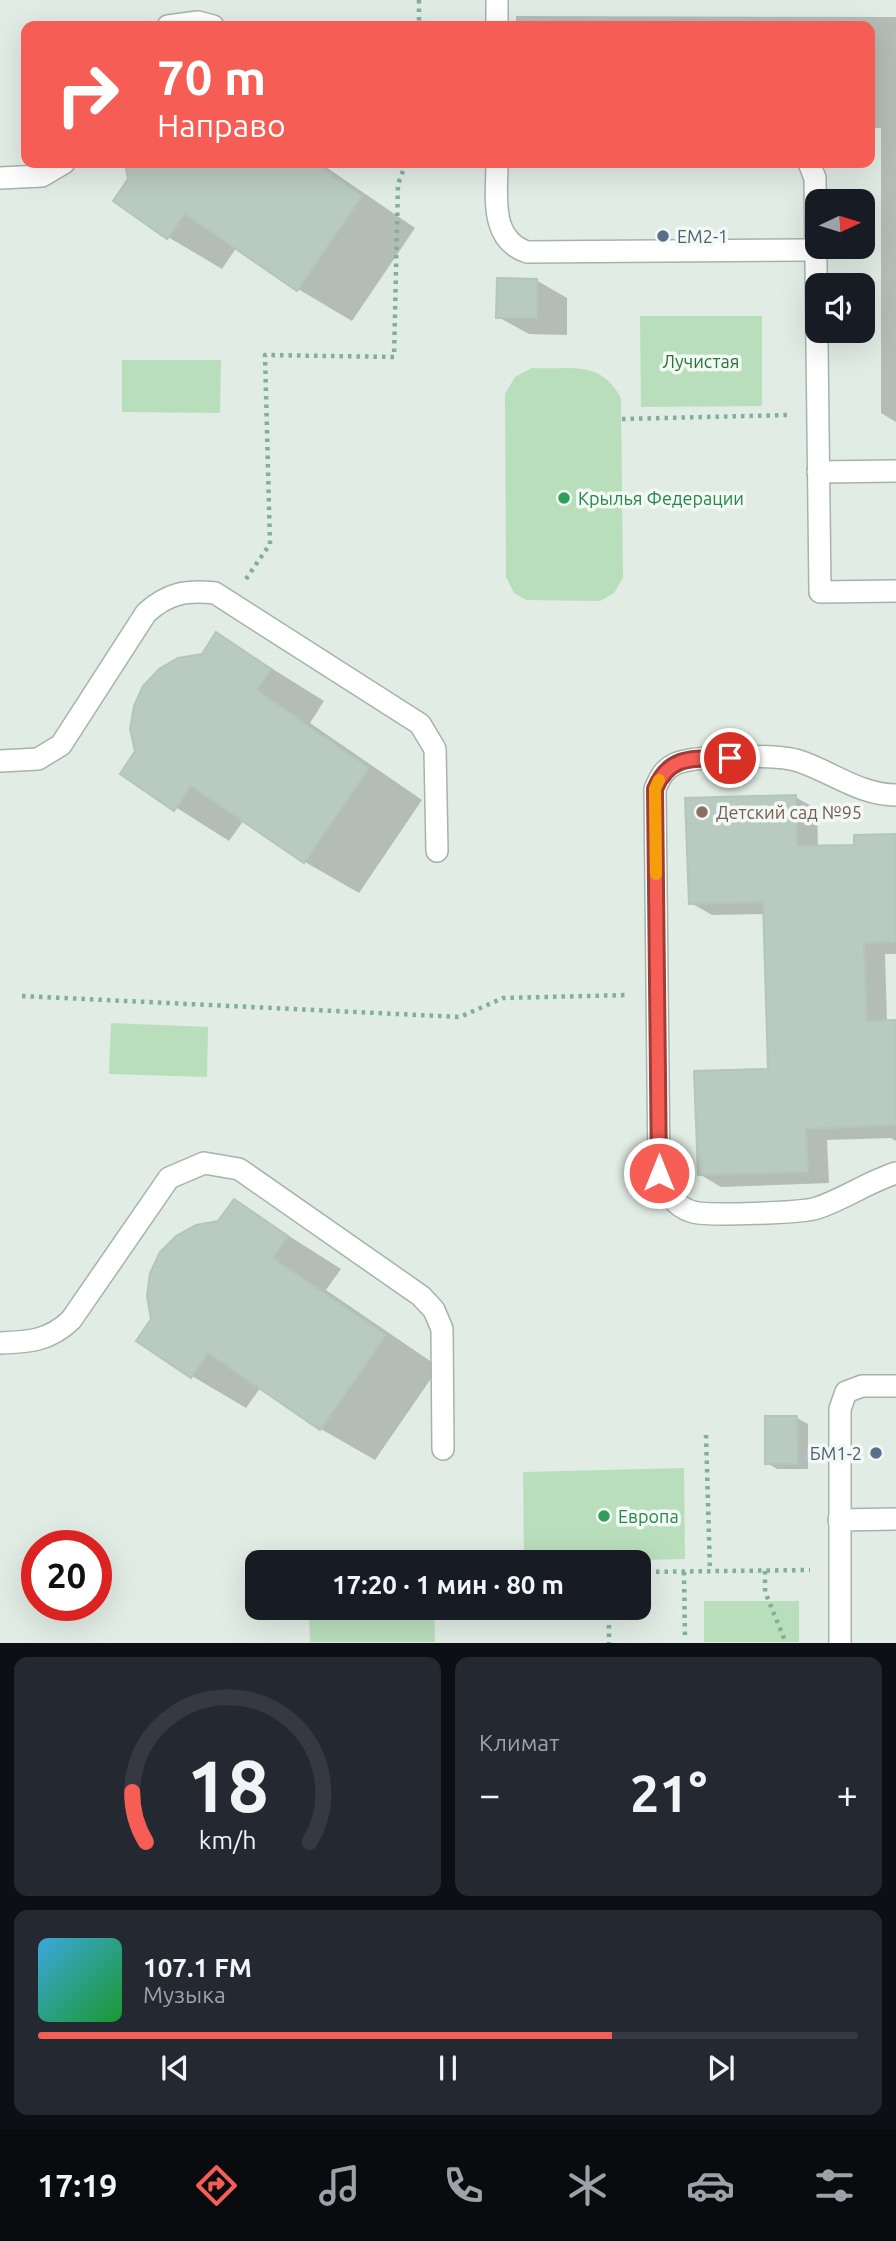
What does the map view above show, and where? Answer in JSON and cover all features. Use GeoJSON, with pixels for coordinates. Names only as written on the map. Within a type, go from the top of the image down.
{"type":"FeatureCollection","features":[{"type":"Feature","properties":{"kind":"lane"},"geometry":{"type":"LineString","coordinates":[[497,0],[497,21]]}},
{"type":"Feature","properties":{"kind":"lane"},"geometry":{"type":"LineString","coordinates":[[0,178],[42,176],[56,168]]}},
{"type":"Feature","properties":{"kind":"lane"},"geometry":{"type":"LineString","coordinates":[[497,168],[501,233],[513,245],[527,252],[805,250]]}},
{"type":"Feature","properties":{"kind":"lane"},"geometry":{"type":"LineString","coordinates":[[811,168],[815,178],[815,189]]}},
{"type":"Feature","properties":{"kind":"lane"},"geometry":{"type":"LineString","coordinates":[[814,259],[820,592],[896,591]]}},
{"type":"Feature","properties":{"kind":"lane"},"geometry":{"type":"LineString","coordinates":[[818,472],[896,471]]}},
{"type":"Feature","properties":{"kind":"lane"},"geometry":{"type":"LineString","coordinates":[[0,761],[38,759],[61,745],[146,613],[159,601],[188,591],[215,593],[420,724],[435,749],[437,851]]}},
{"type":"Feature","properties":{"kind":"lane"},"geometry":{"type":"LineString","coordinates":[[896,795],[884,795],[850,785],[799,761],[772,757],[687,760],[662,774],[655,789],[659,1173],[665,1190],[677,1203],[693,1212],[797,1213],[818,1208],[873,1180],[896,1173]]}},
{"type":"Feature","properties":{"kind":"lane"},"geometry":{"type":"LineString","coordinates":[[0,1343],[43,1340],[57,1333],[71,1320],[153,1197],[169,1178],[204,1163],[239,1169],[421,1296],[434,1310],[443,1329],[443,1449]]}},
{"type":"Feature","properties":{"kind":"lane"},"geometry":{"type":"LineString","coordinates":[[840,1643],[840,1409],[846,1392],[862,1386],[896,1386]]}},
{"type":"Feature","properties":{"kind":"lane"},"geometry":{"type":"LineString","coordinates":[[839,1520],[896,1519]]}},
{"type":"Feature","properties":{"kind":"path"},"geometry":{"type":"LineString","coordinates":[[419,0],[419,21]]}},
{"type":"Feature","properties":{"kind":"path"},"geometry":{"type":"LineString","coordinates":[[231,601],[270,544],[265,355],[394,356],[398,184],[404,168]]}},
{"type":"Feature","properties":{"kind":"path"},"geometry":{"type":"LineString","coordinates":[[622,419],[817,415]]}},
{"type":"Feature","properties":{"kind":"path"},"geometry":{"type":"LineString","coordinates":[[22,996],[460,1017],[503,998],[657,995]]}},
{"type":"Feature","properties":{"kind":"path"},"geometry":{"type":"LineString","coordinates":[[706,1435],[710,1571]]}},
{"type":"Feature","properties":{"kind":"path"},"geometry":{"type":"LineString","coordinates":[[651,1572],[839,1569]]}},
{"type":"Feature","properties":{"kind":"path"},"geometry":{"type":"LineString","coordinates":[[765,1571],[765,1592],[786,1643]]}},
{"type":"Feature","properties":{"kind":"path"},"geometry":{"type":"LineString","coordinates":[[684,1572],[685,1639]]}},
{"type":"Feature","properties":{"kind":"path"},"geometry":{"type":"LineString","coordinates":[[609,1620],[609,1643]]}},
{"type":"Feature","properties":{"kind":"green space","name":"Лучистая"},"geometry":{"type":"Polygon","coordinates":[[[640,316],[762,316],[762,406],[641,407],[640,316]]]}},
{"type":"Feature","properties":{"kind":"green space"},"geometry":{"type":"Polygon","coordinates":[[[122,360],[221,360],[220,413],[122,412],[122,360]]]}},
{"type":"Feature","properties":{"kind":"green space","name":"Крылья Федерации"},"geometry":{"type":"Polygon","coordinates":[[[532,368],[572,368],[594,372],[604,377],[621,398],[623,578],[614,593],[600,601],[526,600],[514,593],[506,577],[505,394],[515,377],[532,368]]]}},
{"type":"Feature","properties":{"kind":"green space"},"geometry":{"type":"Polygon","coordinates":[[[111,1023],[208,1027],[207,1077],[109,1074],[111,1023]]]}},
{"type":"Feature","properties":{"kind":"green space","name":"Европа"},"geometry":{"type":"Polygon","coordinates":[[[684,1468],[685,1559],[651,1560],[651,1550],[524,1550],[523,1472],[684,1468]]]}},
{"type":"Feature","properties":{"kind":"green space"},"geometry":{"type":"Polygon","coordinates":[[[704,1601],[799,1601],[799,1642],[704,1642],[704,1601]]]}},
{"type":"Feature","properties":{"kind":"green space"},"geometry":{"type":"Polygon","coordinates":[[[309,1620],[434,1620],[435,1642],[310,1642],[309,1620]]]}},
{"type":"Feature","properties":{"kind":"building"},"geometry":{"type":"Polygon","coordinates":[[[126,168],[321,168],[362,196],[297,291],[185,214],[167,239],[113,201],[128,179],[126,168]]]}},
{"type":"Feature","properties":{"kind":"building"},"geometry":{"type":"Polygon","coordinates":[[[497,278],[537,279],[537,318],[496,318],[497,278]]]}},
{"type":"Feature","properties":{"kind":"building"},"geometry":{"type":"Polygon","coordinates":[[[216,632],[271,669],[257,690],[369,768],[304,863],[191,786],[174,811],[120,774],[135,751],[130,729],[134,706],[143,686],[159,669],[178,658],[202,654],[216,632]]]}},
{"type":"Feature","properties":{"kind":"building"},"geometry":{"type":"Polygon","coordinates":[[[796,795],[797,846],[854,845],[854,835],[896,834],[896,942],[864,943],[867,1021],[896,1020],[896,1125],[806,1129],[808,1172],[698,1175],[694,1071],[768,1069],[763,902],[689,904],[685,798],[796,795]]]}},
{"type":"Feature","properties":{"kind":"building"},"geometry":{"type":"Polygon","coordinates":[[[234,1199],[288,1236],[273,1258],[386,1335],[320,1430],[208,1353],[191,1378],[136,1341],[151,1319],[147,1296],[150,1273],[160,1252],[176,1236],[196,1225],[218,1221],[234,1199]]]}},
{"type":"Feature","properties":{"kind":"building"},"geometry":{"type":"Polygon","coordinates":[[[765,1416],[797,1416],[798,1464],[765,1464],[765,1416]]]}},
{"type":"Feature","properties":{"kind":"slow traffic"},"geometry":{"type":"LineString","coordinates":[[656,874],[655,789],[659,780]]}},
{"type":"Feature","properties":{"kind":"place","name":"ЕМ2-1"},"geometry":{"type":"Point","coordinates":[663,236]}},
{"type":"Feature","properties":{"kind":"place","name":"Крылья Федерации"},"geometry":{"type":"Point","coordinates":[564,498]}},
{"type":"Feature","properties":{"kind":"place","name":"Детский сад №95"},"geometry":{"type":"Point","coordinates":[702,812]}},
{"type":"Feature","properties":{"kind":"place","name":"БМ1-2"},"geometry":{"type":"Point","coordinates":[876,1453]}},
{"type":"Feature","properties":{"kind":"place","name":"Европа"},"geometry":{"type":"Point","coordinates":[604,1516]}},
{"type":"Feature","properties":{"kind":"route"},"geometry":{"type":"LineString","coordinates":[[659,1173],[655,789],[662,774],[672,765],[687,760],[730,758]]}}]}
